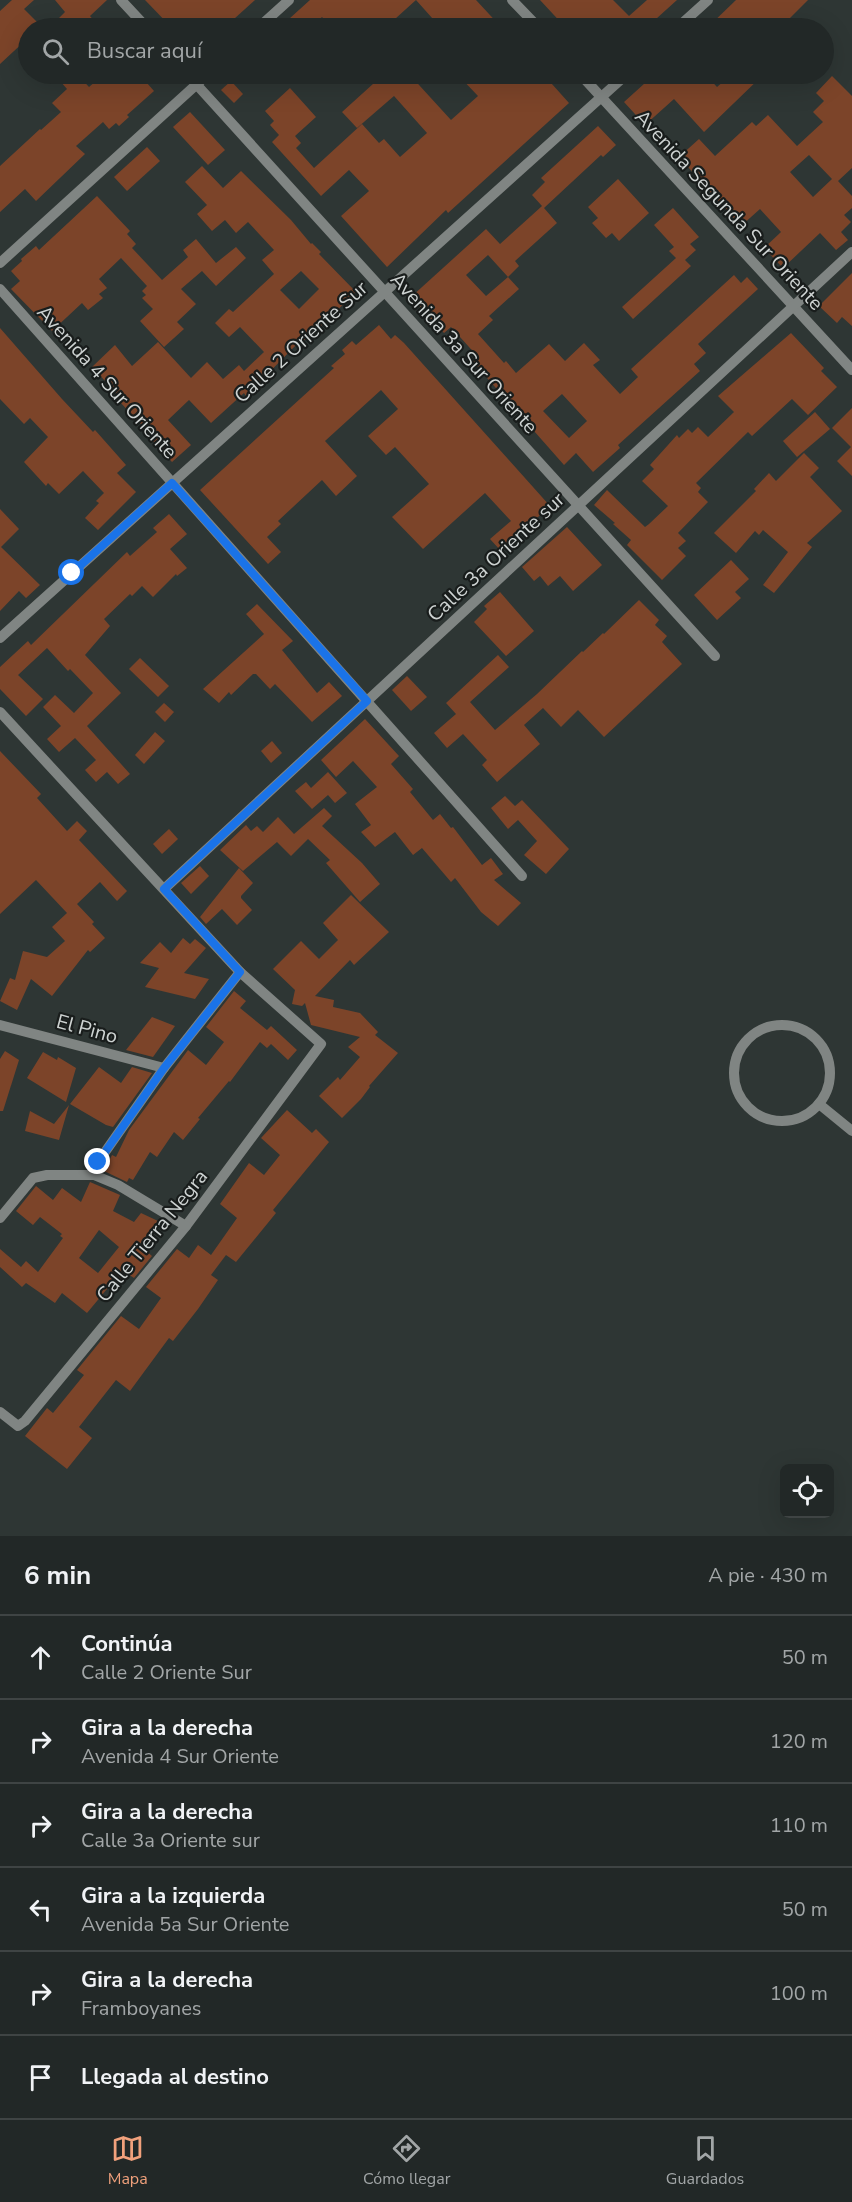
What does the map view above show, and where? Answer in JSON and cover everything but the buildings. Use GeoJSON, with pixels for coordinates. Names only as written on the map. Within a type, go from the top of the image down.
{"type":"FeatureCollection","features":[{"type":"Feature","properties":{"kind":"street"},"geometry":{"type":"LineString","coordinates":[[121,0],[138,18]]}},
{"type":"Feature","properties":{"kind":"street"},"geometry":{"type":"LineString","coordinates":[[269,18],[289,0]]}},
{"type":"Feature","properties":{"kind":"street"},"geometry":{"type":"LineString","coordinates":[[512,0],[529,18]]}},
{"type":"Feature","properties":{"kind":"street"},"geometry":{"type":"LineString","coordinates":[[687,18],[708,0]]}},
{"type":"Feature","properties":{"kind":"street"},"geometry":{"type":"LineString","coordinates":[[0,263],[197,84]]}},
{"type":"Feature","properties":{"kind":"street","name":"Avenida 3a Sur Oriente"},"geometry":{"type":"LineString","coordinates":[[197,84],[715,656]]}},
{"type":"Feature","properties":{"kind":"street","name":"Avenida Segunda Sur Oriente"},"geometry":{"type":"LineString","coordinates":[[589,84],[852,370]]}},
{"type":"Feature","properties":{"kind":"street","name":"Calle 2 Oriente Sur"},"geometry":{"type":"LineString","coordinates":[[0,638],[616,84]]}},
{"type":"Feature","properties":{"kind":"street","name":"Calle 3a Oriente sur"},"geometry":{"type":"LineString","coordinates":[[164,889],[852,252]]}},
{"type":"Feature","properties":{"kind":"street","name":"Avenida 4 Sur Oriente"},"geometry":{"type":"LineString","coordinates":[[0,289],[522,876]]}},
{"type":"Feature","properties":{"kind":"street"},"geometry":{"type":"LineString","coordinates":[[0,712],[240,972],[164,1068],[98,1162],[93,1174]]}},
{"type":"Feature","properties":{"kind":"street","name":"Calle Tierra Negra"},"geometry":{"type":"LineString","coordinates":[[0,1412],[18,1426],[26,1421],[186,1226],[321,1044],[240,972]]}},
{"type":"Feature","properties":{"kind":"street"},"geometry":{"type":"LineString","coordinates":[[774,1025],[791,1025],[807,1031],[819,1042],[827,1057],[830,1073],[827,1090],[819,1104],[807,1114],[793,1120],[778,1121],[763,1117],[750,1109],[740,1097],[733,1068],[737,1053],[746,1040],[759,1030],[774,1025]]}},
{"type":"Feature","properties":{"kind":"street","name":"El Pino"},"geometry":{"type":"LineString","coordinates":[[1,1027],[164,1068]]}},
{"type":"Feature","properties":{"kind":"street"},"geometry":{"type":"LineString","coordinates":[[819,1104],[852,1131]]}},
{"type":"Feature","properties":{"kind":"street"},"geometry":{"type":"LineString","coordinates":[[0,1218],[33,1178],[47,1175],[93,1174],[118,1185],[186,1226]]}},
{"type":"Feature","properties":{"kind":"route"},"geometry":{"type":"LineString","coordinates":[[72,573],[172,483],[367,701],[164,889],[240,972],[164,1068],[98,1162]]}}]}
